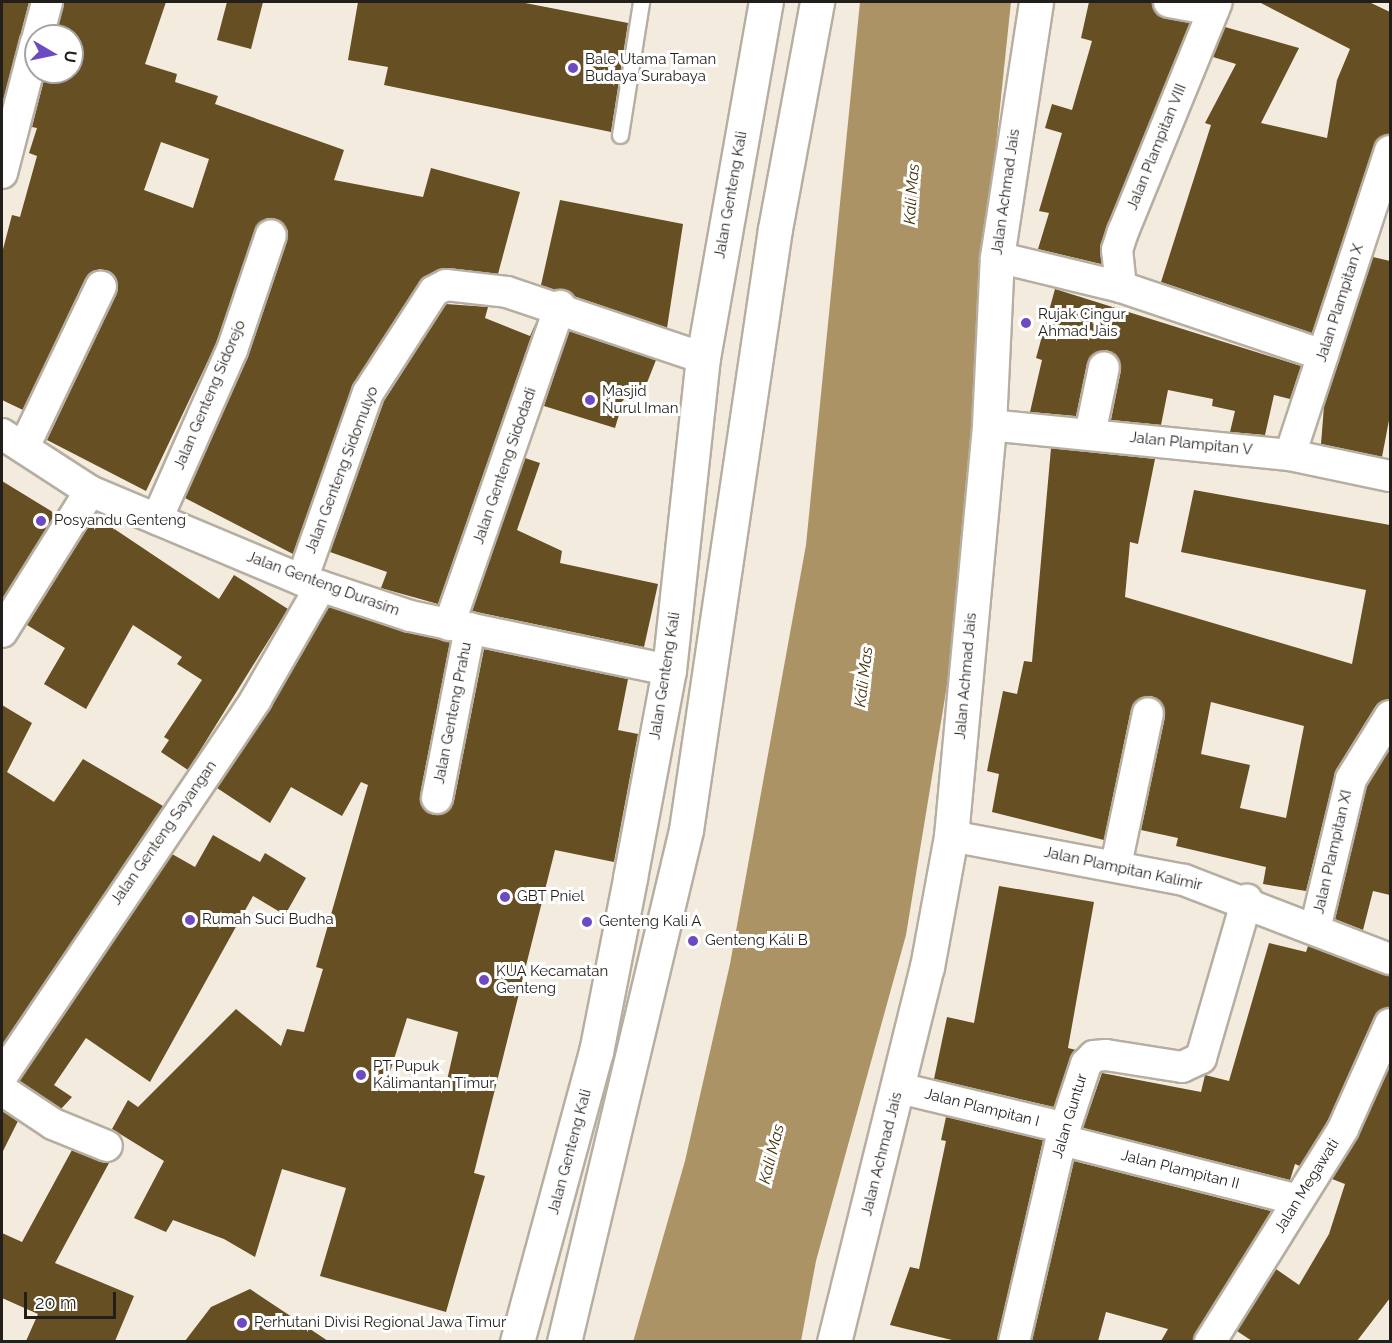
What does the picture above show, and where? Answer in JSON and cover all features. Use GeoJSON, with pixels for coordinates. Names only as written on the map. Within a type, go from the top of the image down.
{"type":"FeatureCollection","features":[{"type":"Feature","properties":{"kind":"main road","name":"Jalan Genteng Kali"},"geometry":{"type":"LineString","coordinates":[[517,1341],[596,1052],[669,670],[703,358],[766,2]]}},
{"type":"Feature","properties":{"kind":"main road"},"geometry":{"type":"LineString","coordinates":[[564,1341],[686,830],[791,142],[817,2]]}},
{"type":"Feature","properties":{"kind":"main road","name":"Jalan Achmad Jais"},"geometry":{"type":"LineString","coordinates":[[834,1341],[899,1088],[951,836],[989,425],[997,256],[1036,2]]}},
{"type":"Feature","properties":{"kind":"main road"},"geometry":{"type":"LineString","coordinates":[[754,66],[777,77],[802,73]]}},
{"type":"Feature","properties":{"kind":"main road"},"geometry":{"type":"LineString","coordinates":[[743,136],[766,131],[791,142]]}},
{"type":"Feature","properties":{"kind":"street"},"geometry":{"type":"LineString","coordinates":[[41,24],[46,2]]}},
{"type":"Feature","properties":{"kind":"street","name":"Jalan Plampitan VIII"},"geometry":{"type":"LineString","coordinates":[[1121,287],[1120,242],[1215,6],[1169,2]]}},
{"type":"Feature","properties":{"kind":"street"},"geometry":{"type":"LineString","coordinates":[[2,173],[25,84]]}},
{"type":"Feature","properties":{"kind":"street","name":"Jalan Plampitan X"},"geometry":{"type":"LineString","coordinates":[[1290,455],[1390,151]]}},
{"type":"Feature","properties":{"kind":"street","name":"Jalan Genteng Sidorejo"},"geometry":{"type":"LineString","coordinates":[[157,519],[232,350],[272,235]]}},
{"type":"Feature","properties":{"kind":"street"},"geometry":{"type":"LineString","coordinates":[[997,256],[1121,287],[1323,355]]}},
{"type":"Feature","properties":{"kind":"street","name":"Jalan Genteng Sidomulyo"},"geometry":{"type":"LineString","coordinates":[[312,582],[368,393],[434,291],[446,285],[507,292],[560,306],[703,358]]}},
{"type":"Feature","properties":{"kind":"street"},"geometry":{"type":"LineString","coordinates":[[13,441],[101,286]]}},
{"type":"Feature","properties":{"kind":"street","name":"Jalan Genteng Sidodadi"},"geometry":{"type":"LineString","coordinates":[[459,626],[560,306]]}},
{"type":"Feature","properties":{"kind":"street"},"geometry":{"type":"LineString","coordinates":[[1090,434],[1104,367]]}},
{"type":"Feature","properties":{"kind":"street","name":"Jalan Plampitan V"},"geometry":{"type":"LineString","coordinates":[[989,425],[1290,455],[1390,476]]}},
{"type":"Feature","properties":{"kind":"street","name":"Jalan Genteng Durasim"},"geometry":{"type":"LineString","coordinates":[[13,441],[90,491],[312,582],[459,626],[669,670]]}},
{"type":"Feature","properties":{"kind":"street"},"geometry":{"type":"LineString","coordinates":[[2,632],[90,491]]}},
{"type":"Feature","properties":{"kind":"street","name":"Jalan Genteng Sayangan"},"geometry":{"type":"LineString","coordinates":[[2,1076],[256,699],[312,582]]}},
{"type":"Feature","properties":{"kind":"street","name":"Jalan Genteng Prahu"},"geometry":{"type":"LineString","coordinates":[[437,798],[459,626]]}},
{"type":"Feature","properties":{"kind":"street"},"geometry":{"type":"LineString","coordinates":[[1116,865],[1148,713]]}},
{"type":"Feature","properties":{"kind":"street","name":"Jalan Plampitan XI"},"geometry":{"type":"LineString","coordinates":[[1315,928],[1351,779],[1390,716]]}},
{"type":"Feature","properties":{"kind":"street","name":"Jalan Plampitan Kalimir"},"geometry":{"type":"LineString","coordinates":[[951,836],[1116,865],[1247,900],[1390,959]]}},
{"type":"Feature","properties":{"kind":"street","name":"Jalan Guntur"},"geometry":{"type":"LineString","coordinates":[[1014,1341],[1063,1134],[1086,1064],[1094,1056],[1182,1067],[1202,1058],[1247,900]]}},
{"type":"Feature","properties":{"kind":"street","name":"Jalan Megawati"},"geometry":{"type":"LineString","coordinates":[[1210,1341],[1343,1129],[1390,1024]]}},
{"type":"Feature","properties":{"kind":"street","name":"Jalan Plampitan I"},"geometry":{"type":"LineString","coordinates":[[899,1088],[1063,1134]]}},
{"type":"Feature","properties":{"kind":"street"},"geometry":{"type":"LineString","coordinates":[[2,1090],[53,1124],[107,1146]]}},
{"type":"Feature","properties":{"kind":"street","name":"Jalan Plampitan II"},"geometry":{"type":"LineString","coordinates":[[1063,1134],[1298,1200]]}},
{"type":"Feature","properties":{"kind":"lane"},"geometry":{"type":"LineString","coordinates":[[620,135],[641,2]]}},
{"type":"Feature","properties":{"kind":"water","name":"Kali Mas"},"geometry":{"type":"Polygon","coordinates":[[[860,2],[1011,2],[979,307],[961,600],[906,935],[816,1261],[801,1341],[633,1342],[685,1161],[730,964],[806,545],[860,2]]]}},
{"type":"Feature","properties":{"kind":"building"},"geometry":{"type":"Polygon","coordinates":[[[2,2],[29,2],[2,106],[2,2]]]}},
{"type":"Feature","properties":{"kind":"building"},"geometry":{"type":"Polygon","coordinates":[[[64,2],[166,2],[145,64],[177,74],[175,82],[218,96],[215,104],[344,150],[334,180],[423,197],[431,168],[520,192],[498,274],[448,268],[426,276],[354,384],[293,554],[185,498],[248,357],[287,241],[288,231],[277,219],[267,218],[255,229],[216,344],[146,491],[47,440],[117,293],[118,284],[109,271],[99,269],[85,279],[23,410],[2,400],[2,253],[12,215],[20,217],[37,156],[29,153],[37,128],[32,127],[43,84],[84,84],[84,24],[59,24],[64,2]],[[161,142],[144,190],[193,208],[209,159],[161,142]]]}},
{"type":"Feature","properties":{"kind":"building"},"geometry":{"type":"Polygon","coordinates":[[[227,2],[263,2],[251,49],[217,40],[227,2]]]}},
{"type":"Feature","properties":{"kind":"building"},"geometry":{"type":"Polygon","coordinates":[[[358,2],[520,2],[628,23],[611,132],[384,85],[388,67],[348,60],[358,2]]]}},
{"type":"Feature","properties":{"kind":"building"},"geometry":{"type":"Polygon","coordinates":[[[1089,2],[1152,2],[1158,15],[1190,23],[1107,226],[1101,264],[1038,249],[1049,213],[1039,211],[1062,133],[1045,128],[1052,104],[1072,110],[1092,41],[1081,38],[1089,2]]]}},
{"type":"Feature","properties":{"kind":"building"},"geometry":{"type":"Polygon","coordinates":[[[1259,2],[1369,2],[1390,12],[1390,134],[1374,146],[1312,333],[1161,282],[1211,125],[1205,123],[1236,64],[1213,57],[1225,27],[1299,48],[1261,123],[1327,138],[1337,80],[1350,49],[1259,2]]]}},
{"type":"Feature","properties":{"kind":"building"},"geometry":{"type":"Polygon","coordinates":[[[560,200],[683,224],[667,328],[541,285],[560,200]]]}},
{"type":"Feature","properties":{"kind":"building"},"geometry":{"type":"Polygon","coordinates":[[[1373,257],[1390,261],[1390,415],[1382,457],[1321,444],[1324,406],[1373,257]]]}},
{"type":"Feature","properties":{"kind":"building"},"geometry":{"type":"Polygon","coordinates":[[[1055,289],[1301,366],[1290,399],[1274,395],[1265,435],[1230,432],[1235,411],[1212,406],[1213,399],[1168,390],[1161,425],[1111,420],[1121,370],[1116,355],[1107,350],[1087,363],[1076,416],[1030,412],[1042,360],[1036,358],[1055,289]]]}},
{"type":"Feature","properties":{"kind":"building"},"geometry":{"type":"Polygon","coordinates":[[[446,304],[488,307],[485,318],[530,336],[537,320],[438,604],[381,588],[387,572],[330,552],[384,401],[446,304]]]}},
{"type":"Feature","properties":{"kind":"building"},"geometry":{"type":"Polygon","coordinates":[[[569,331],[656,360],[643,393],[627,388],[615,428],[544,406],[569,331]]]}},
{"type":"Feature","properties":{"kind":"building"},"geometry":{"type":"Polygon","coordinates":[[[1051,448],[1155,459],[1138,544],[1130,542],[1125,597],[1352,664],[1366,590],[1181,552],[1194,490],[1390,525],[1390,699],[1375,707],[1336,770],[1306,891],[1263,884],[1266,867],[1176,846],[1178,838],[1141,830],[1165,717],[1164,707],[1152,696],[1142,697],[1131,709],[1104,840],[992,812],[999,774],[987,771],[1003,691],[1017,694],[1024,661],[1032,662],[1051,448]],[[1211,702],[1201,754],[1250,765],[1240,808],[1286,818],[1304,726],[1211,702]]]}},
{"type":"Feature","properties":{"kind":"building"},"geometry":{"type":"Polygon","coordinates":[[[525,458],[540,463],[517,530],[562,551],[560,563],[658,584],[644,647],[472,611],[525,458]]]}},
{"type":"Feature","properties":{"kind":"building"},"geometry":{"type":"Polygon","coordinates":[[[2,481],[56,514],[2,600],[2,481]]]}},
{"type":"Feature","properties":{"kind":"building"},"geometry":{"type":"Polygon","coordinates":[[[95,516],[219,599],[234,575],[288,609],[188,770],[161,752],[169,740],[164,737],[202,680],[177,664],[182,657],[133,625],[86,709],[44,684],[65,648],[27,625],[95,516]]]}},
{"type":"Feature","properties":{"kind":"building"},"geometry":{"type":"Polygon","coordinates":[[[329,607],[450,642],[420,795],[421,804],[433,815],[443,814],[454,801],[484,649],[628,679],[618,730],[638,734],[614,862],[555,850],[474,1173],[485,1176],[446,1312],[320,1276],[346,1188],[282,1169],[255,1257],[224,1239],[173,1220],[166,1232],[134,1218],[164,1161],[112,1129],[128,1100],[138,1107],[236,1009],[281,1046],[287,1029],[304,1032],[323,969],[316,967],[368,785],[361,782],[342,816],[291,787],[270,823],[217,788],[329,607]],[[407,1018],[389,1075],[445,1089],[458,1032],[407,1018]]]}},
{"type":"Feature","properties":{"kind":"building"},"geometry":{"type":"Polygon","coordinates":[[[2,705],[32,723],[7,772],[54,802],[83,759],[163,806],[2,1046],[2,705]]]}},
{"type":"Feature","properties":{"kind":"building"},"geometry":{"type":"Polygon","coordinates":[[[1390,748],[1390,895],[1373,891],[1363,930],[1335,919],[1367,786],[1390,748]]]}},
{"type":"Feature","properties":{"kind":"building"},"geometry":{"type":"Polygon","coordinates":[[[213,835],[260,862],[265,853],[306,878],[285,915],[253,896],[150,1082],[86,1038],[54,1085],[72,1097],[61,1109],[19,1081],[172,854],[195,867],[213,835]]]}},
{"type":"Feature","properties":{"kind":"building"},"geometry":{"type":"Polygon","coordinates":[[[999,886],[1094,902],[1068,1048],[1076,1050],[1054,1107],[934,1079],[947,1017],[974,1023],[999,886]]]}},
{"type":"Feature","properties":{"kind":"building"},"geometry":{"type":"Polygon","coordinates":[[[1269,943],[1306,952],[1308,946],[1390,976],[1390,1007],[1374,1017],[1328,1121],[1300,1166],[1295,1164],[1290,1180],[1083,1128],[1102,1073],[1201,1092],[1205,1075],[1229,1081],[1269,943]]]}},
{"type":"Feature","properties":{"kind":"building"},"geometry":{"type":"Polygon","coordinates":[[[1390,1065],[1390,1298],[1357,1341],[1252,1341],[1237,1331],[1276,1269],[1299,1285],[1329,1234],[1345,1184],[1332,1179],[1390,1065]]]}},
{"type":"Feature","properties":{"kind":"building"},"geometry":{"type":"Polygon","coordinates":[[[2,1110],[18,1121],[2,1153],[2,1110]]]}},
{"type":"Feature","properties":{"kind":"building"},"geometry":{"type":"Polygon","coordinates":[[[946,1117],[1043,1140],[997,1341],[956,1341],[890,1325],[910,1267],[919,1269],[946,1141],[941,1140],[946,1117]]]}},
{"type":"Feature","properties":{"kind":"building"},"geometry":{"type":"Polygon","coordinates":[[[72,1150],[109,1163],[55,1263],[134,1296],[115,1341],[26,1341],[38,1314],[2,1298],[2,1233],[22,1242],[72,1150]]]}},
{"type":"Feature","properties":{"kind":"building"},"geometry":{"type":"Polygon","coordinates":[[[1074,1161],[1271,1211],[1193,1341],[1161,1341],[1168,1329],[1106,1312],[1098,1341],[1032,1341],[1074,1161]]]}},
{"type":"Feature","properties":{"kind":"building","name":"Perhutani Divisi Regional Jawa Timur"},"geometry":{"type":"Polygon","coordinates":[[[250,1289],[328,1341],[185,1341],[211,1307],[250,1289]]]}},
{"type":"Feature","properties":{"kind":"place","name":"Bale Utama Taman Budaya Surabaya"},"geometry":{"type":"Point","coordinates":[573,68]}},
{"type":"Feature","properties":{"kind":"place","name":"Rujak Cingur Ahmad Jais"},"geometry":{"type":"Point","coordinates":[1026,323]}},
{"type":"Feature","properties":{"kind":"place","name":"Masjid Nurul Iman"},"geometry":{"type":"Point","coordinates":[590,400]}},
{"type":"Feature","properties":{"kind":"place","name":"Posyandu Genteng"},"geometry":{"type":"Point","coordinates":[41,521]}},
{"type":"Feature","properties":{"kind":"place","name":"GBT Pniel"},"geometry":{"type":"Point","coordinates":[505,897]}},
{"type":"Feature","properties":{"kind":"place","name":"Rumah Suci Budha"},"geometry":{"type":"Point","coordinates":[190,920]}},
{"type":"Feature","properties":{"kind":"place","name":"Genteng Kali A"},"geometry":{"type":"Point","coordinates":[587,922]}},
{"type":"Feature","properties":{"kind":"place","name":"Genteng Kali B"},"geometry":{"type":"Point","coordinates":[693,941]}},
{"type":"Feature","properties":{"kind":"place","name":"KUA Kecamatan Genteng"},"geometry":{"type":"Point","coordinates":[484,980]}},
{"type":"Feature","properties":{"kind":"place","name":"PT Pupuk Kalimantan Timur"},"geometry":{"type":"Point","coordinates":[361,1075]}},
{"type":"Feature","properties":{"kind":"place","name":"Perhutani Divisi Regional Jawa Timur"},"geometry":{"type":"Point","coordinates":[242,1323]}}]}
